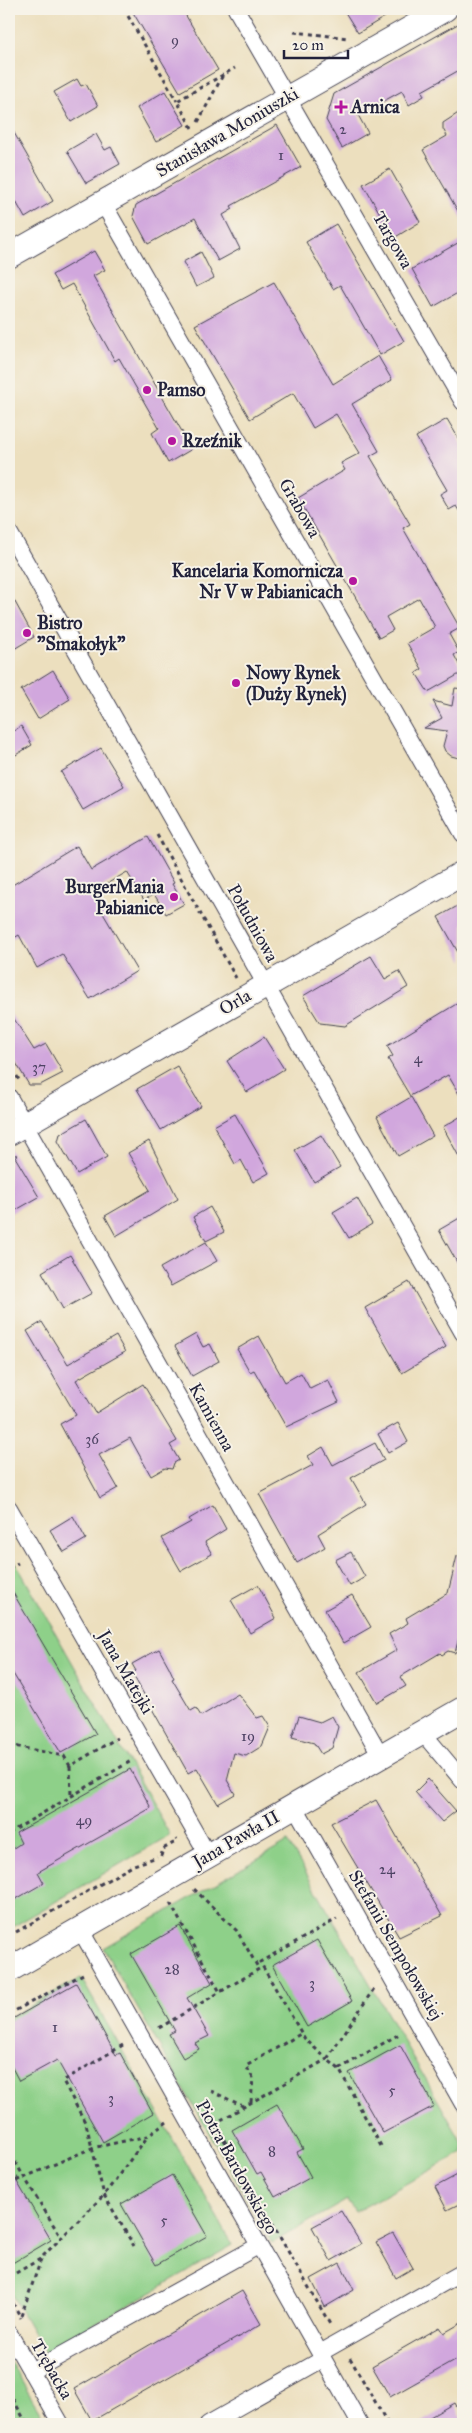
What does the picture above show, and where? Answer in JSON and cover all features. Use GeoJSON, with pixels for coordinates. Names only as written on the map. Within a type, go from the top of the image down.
{"type":"FeatureCollection","features":[{"type":"Feature","properties":{"kind":"street","name":"Targowa"},"geometry":{"type":"LineString","coordinates":[[236,9],[463,402]]}},
{"type":"Feature","properties":{"kind":"street","name":"Stanisława Moniuszki"},"geometry":{"type":"LineString","coordinates":[[11,250],[103,202],[445,9]]}},
{"type":"Feature","properties":{"kind":"street","name":"Grabowa"},"geometry":{"type":"LineString","coordinates":[[103,202],[463,834]]}},
{"type":"Feature","properties":{"kind":"street","name":"Południowa"},"geometry":{"type":"LineString","coordinates":[[9,532],[463,1333]]}},
{"type":"Feature","properties":{"kind":"street","name":"Orla"},"geometry":{"type":"LineString","coordinates":[[16,1129],[463,873]]}},
{"type":"Feature","properties":{"kind":"street","name":"Kamienna"},"geometry":{"type":"LineString","coordinates":[[9,1097],[16,1129],[380,1756]]}},
{"type":"Feature","properties":{"kind":"street","name":"Jana Matejki"},"geometry":{"type":"LineString","coordinates":[[9,1508],[208,1855]]}},
{"type":"Feature","properties":{"kind":"street","name":"Jana Pawła II"},"geometry":{"type":"LineString","coordinates":[[9,1970],[463,1709]]}},
{"type":"Feature","properties":{"kind":"street"},"geometry":{"type":"LineString","coordinates":[[422,1732],[463,1781]]}},
{"type":"Feature","properties":{"kind":"street","name":"Stefanii Sempołowskiej"},"geometry":{"type":"LineString","coordinates":[[294,1805],[463,2104]]}},
{"type":"Feature","properties":{"kind":"street","name":"Piotra Bardowskiego"},"geometry":{"type":"LineString","coordinates":[[80,1929],[360,2424]]}},
{"type":"Feature","properties":{"kind":"street"},"geometry":{"type":"LineString","coordinates":[[31,2372],[258,2246]]}},
{"type":"Feature","properties":{"kind":"street"},"geometry":{"type":"LineString","coordinates":[[208,2424],[322,2356],[340,2342],[463,2272]]}},
{"type":"Feature","properties":{"kind":"street","name":"Trębacka"},"geometry":{"type":"LineString","coordinates":[[9,2333],[61,2424]]}},
{"type":"Feature","properties":{"kind":"path"},"geometry":{"type":"LineString","coordinates":[[124,9],[194,131],[223,74]]}},
{"type":"Feature","properties":{"kind":"path"},"geometry":{"type":"LineString","coordinates":[[294,32],[357,38]]}},
{"type":"Feature","properties":{"kind":"path"},"geometry":{"type":"LineString","coordinates":[[178,102],[235,68]]}},
{"type":"Feature","properties":{"kind":"path"},"geometry":{"type":"LineString","coordinates":[[9,1568],[18,1563]]}},
{"type":"Feature","properties":{"kind":"path"},"geometry":{"type":"LineString","coordinates":[[70,1766],[117,1738]]}},
{"type":"Feature","properties":{"kind":"path"},"geometry":{"type":"LineString","coordinates":[[9,1746],[64,1756],[70,1766],[71,1797]]}},
{"type":"Feature","properties":{"kind":"path"},"geometry":{"type":"LineString","coordinates":[[9,1833],[132,1761]]}},
{"type":"Feature","properties":{"kind":"path"},"geometry":{"type":"LineString","coordinates":[[186,1893],[202,1883]]}},
{"type":"Feature","properties":{"kind":"path"},"geometry":{"type":"LineString","coordinates":[[158,2028],[259,1969],[237,1931],[194,1888]]}},
{"type":"Feature","properties":{"kind":"path"},"geometry":{"type":"LineString","coordinates":[[162,1907],[178,1898]]}},
{"type":"Feature","properties":{"kind":"path"},"geometry":{"type":"LineString","coordinates":[[170,1902],[220,1992]]}},
{"type":"Feature","properties":{"kind":"path"},"geometry":{"type":"LineString","coordinates":[[332,1911],[342,1927]]}},
{"type":"Feature","properties":{"kind":"path"},"geometry":{"type":"LineString","coordinates":[[256,1964],[337,1919]]}},
{"type":"Feature","properties":{"kind":"path"},"geometry":{"type":"LineString","coordinates":[[260,1962],[302,2033],[339,2069],[381,2146]]}},
{"type":"Feature","properties":{"kind":"path"},"geometry":{"type":"LineString","coordinates":[[9,2014],[82,1974],[87,1982]]}},
{"type":"Feature","properties":{"kind":"path"},"geometry":{"type":"LineString","coordinates":[[370,1978],[380,1994]]}},
{"type":"Feature","properties":{"kind":"path"},"geometry":{"type":"LineString","coordinates":[[214,2124],[327,2059],[375,1986]]}},
{"type":"Feature","properties":{"kind":"path"},"geometry":{"type":"LineString","coordinates":[[154,2020],[163,2035]]}},
{"type":"Feature","properties":{"kind":"path"},"geometry":{"type":"LineString","coordinates":[[339,2069],[402,2034],[398,2026]]}},
{"type":"Feature","properties":{"kind":"path"},"geometry":{"type":"LineString","coordinates":[[251,2102],[253,2078],[246,2066],[302,2033]]}},
{"type":"Feature","properties":{"kind":"path"},"geometry":{"type":"LineString","coordinates":[[120,2039],[128,2054]]}},
{"type":"Feature","properties":{"kind":"path"},"geometry":{"type":"LineString","coordinates":[[123,2045],[63,2080],[86,2124],[104,2195],[134,2246]]}},
{"type":"Feature","properties":{"kind":"path"},"geometry":{"type":"LineString","coordinates":[[211,2091],[244,2106]]}},
{"type":"Feature","properties":{"kind":"path"},"geometry":{"type":"LineString","coordinates":[[162,2114],[172,2130]]}},
{"type":"Feature","properties":{"kind":"path"},"geometry":{"type":"LineString","coordinates":[[210,2117],[388,2424]]}},
{"type":"Feature","properties":{"kind":"path"},"geometry":{"type":"LineString","coordinates":[[9,2277],[42,2257],[62,2239],[104,2195],[148,2136],[168,2122]]}},
{"type":"Feature","properties":{"kind":"path"},"geometry":{"type":"LineString","coordinates":[[9,2184],[19,2178],[92,2148],[148,2136]]}},
{"type":"Feature","properties":{"kind":"path"},"geometry":{"type":"LineString","coordinates":[[15,2162],[62,2239]]}},
{"type":"Feature","properties":{"kind":"path"},"geometry":{"type":"LineString","coordinates":[[9,2176],[19,2178]]}},
{"type":"Feature","properties":{"kind":"path"},"geometry":{"type":"LineString","coordinates":[[20,2316],[42,2257]]}},
{"type":"Feature","properties":{"kind":"path"},"geometry":{"type":"LineString","coordinates":[[9,2296],[25,2324]]}},
{"type":"Feature","properties":{"kind":"path"},"geometry":{"type":"LineString","coordinates":[[9,2392],[27,2424]]}},
{"type":"Feature","properties":{"kind":"green space"},"geometry":{"type":"Polygon","coordinates":[[[9,1551],[170,1835],[9,1929],[9,1551]]]}},
{"type":"Feature","properties":{"kind":"green space"},"geometry":{"type":"Polygon","coordinates":[[[288,1842],[463,2144],[463,2152],[355,2212],[347,2200],[272,2243],[103,1948],[288,1842]]]}},
{"type":"Feature","properties":{"kind":"green space"},"geometry":{"type":"Polygon","coordinates":[[[81,1978],[233,2245],[45,2353],[9,2290],[9,2018],[81,1978]]]}},
{"type":"Feature","properties":{"kind":"green space"},"geometry":{"type":"Polygon","coordinates":[[[9,2360],[47,2424],[9,2424],[9,2360]]]}},
{"type":"Feature","properties":{"kind":"building"},"geometry":{"type":"Polygon","coordinates":[[[131,9],[182,9],[218,70],[180,92],[131,9]]]}},
{"type":"Feature","properties":{"kind":"building"},"geometry":{"type":"Polygon","coordinates":[[[343,9],[398,9],[358,33],[343,9]]]}},
{"type":"Feature","properties":{"kind":"building"},"geometry":{"type":"Polygon","coordinates":[[[463,21],[463,68],[422,91],[424,96],[409,105],[402,91],[358,115],[368,133],[342,148],[326,120],[334,94],[463,21]]]}},
{"type":"Feature","properties":{"kind":"building"},"geometry":{"type":"Polygon","coordinates":[[[77,79],[81,86],[86,84],[98,106],[71,122],[54,92],[77,79]]]}},
{"type":"Feature","properties":{"kind":"building"},"geometry":{"type":"Polygon","coordinates":[[[165,91],[185,125],[156,142],[137,108],[165,91]]]}},
{"type":"Feature","properties":{"kind":"building"},"geometry":{"type":"Polygon","coordinates":[[[463,110],[463,220],[423,150],[447,136],[443,129],[443,123],[463,110]]]}},
{"type":"Feature","properties":{"kind":"building"},"geometry":{"type":"Polygon","coordinates":[[[9,124],[53,201],[25,218],[9,189],[9,124]]]}},
{"type":"Feature","properties":{"kind":"building"},"geometry":{"type":"Polygon","coordinates":[[[277,125],[301,167],[231,206],[233,209],[223,215],[240,249],[218,261],[195,218],[148,244],[133,216],[136,205],[277,125]]]}},
{"type":"Feature","properties":{"kind":"building"},"geometry":{"type":"Polygon","coordinates":[[[96,134],[105,150],[111,147],[120,164],[86,183],[67,151],[96,134]]]}},
{"type":"Feature","properties":{"kind":"building"},"geometry":{"type":"Polygon","coordinates":[[[390,169],[420,222],[394,238],[363,184],[390,169]]]}},
{"type":"Feature","properties":{"kind":"building"},"geometry":{"type":"Polygon","coordinates":[[[336,224],[404,341],[380,355],[340,285],[333,289],[306,242],[336,224]]]}},
{"type":"Feature","properties":{"kind":"building"},"geometry":{"type":"Polygon","coordinates":[[[463,240],[463,290],[433,307],[412,269],[463,240]]]}},
{"type":"Feature","properties":{"kind":"building"},"geometry":{"type":"Polygon","coordinates":[[[94,251],[105,270],[93,276],[192,449],[168,463],[152,433],[159,428],[119,358],[115,361],[72,284],[61,290],[52,275],[94,251]]]}},
{"type":"Feature","properties":{"kind":"building"},"geometry":{"type":"Polygon","coordinates":[[[201,252],[214,278],[196,287],[183,262],[201,252]]]}},
{"type":"Feature","properties":{"kind":"building"},"geometry":{"type":"Polygon","coordinates":[[[274,282],[333,384],[378,356],[392,380],[352,404],[379,451],[370,456],[410,524],[403,528],[460,628],[449,634],[459,652],[454,655],[463,672],[428,692],[416,673],[422,669],[407,643],[435,627],[419,598],[386,617],[393,630],[379,638],[298,498],[345,470],[341,463],[360,453],[336,414],[313,428],[293,393],[250,419],[195,325],[274,282]]]}},
{"type":"Feature","properties":{"kind":"building"},"geometry":{"type":"Polygon","coordinates":[[[447,419],[463,446],[463,517],[456,506],[449,510],[440,494],[447,490],[416,437],[447,419]]]}},
{"type":"Feature","properties":{"kind":"building"},"geometry":{"type":"Polygon","coordinates":[[[9,591],[34,637],[9,652],[9,591]]]}},
{"type":"Feature","properties":{"kind":"building"},"geometry":{"type":"Polygon","coordinates":[[[53,670],[70,699],[38,719],[21,690],[53,670]]]}},
{"type":"Feature","properties":{"kind":"building"},"geometry":{"type":"Polygon","coordinates":[[[455,688],[463,689],[463,759],[451,756],[445,751],[443,746],[447,731],[424,728],[442,718],[433,701],[452,706],[455,688]]]}},
{"type":"Feature","properties":{"kind":"building"},"geometry":{"type":"Polygon","coordinates":[[[21,726],[32,745],[9,759],[9,734],[21,726]]]}},
{"type":"Feature","properties":{"kind":"building"},"geometry":{"type":"Polygon","coordinates":[[[101,748],[124,786],[83,810],[61,772],[101,748]]]}},
{"type":"Feature","properties":{"kind":"building"},"geometry":{"type":"Polygon","coordinates":[[[148,837],[184,904],[166,914],[154,894],[144,900],[127,872],[91,893],[137,971],[90,999],[62,954],[37,968],[19,935],[9,941],[9,887],[77,846],[91,870],[148,837]]]}},
{"type":"Feature","properties":{"kind":"building"},"geometry":{"type":"Polygon","coordinates":[[[463,903],[463,961],[438,917],[463,903]]]}},
{"type":"Feature","properties":{"kind":"building"},"geometry":{"type":"Polygon","coordinates":[[[371,956],[385,979],[399,971],[408,987],[345,1026],[320,1023],[303,996],[371,956]]]}},
{"type":"Feature","properties":{"kind":"building"},"geometry":{"type":"Polygon","coordinates":[[[463,1000],[463,1101],[448,1075],[410,1096],[388,1059],[393,1056],[387,1046],[463,1000]]]}},
{"type":"Feature","properties":{"kind":"building"},"geometry":{"type":"Polygon","coordinates":[[[9,1011],[34,1050],[46,1044],[63,1073],[40,1085],[29,1085],[9,1051],[9,1011]]]}},
{"type":"Feature","properties":{"kind":"building"},"geometry":{"type":"Polygon","coordinates":[[[264,1037],[284,1069],[247,1092],[227,1061],[264,1037]]]}},
{"type":"Feature","properties":{"kind":"building"},"geometry":{"type":"Polygon","coordinates":[[[177,1066],[201,1106],[161,1130],[137,1089],[177,1066]]]}},
{"type":"Feature","properties":{"kind":"building"},"geometry":{"type":"Polygon","coordinates":[[[411,1097],[433,1136],[398,1156],[377,1117],[411,1097]]]}},
{"type":"Feature","properties":{"kind":"building"},"geometry":{"type":"Polygon","coordinates":[[[235,1114],[269,1173],[253,1182],[241,1160],[235,1164],[214,1126],[235,1114]]]}},
{"type":"Feature","properties":{"kind":"building"},"geometry":{"type":"Polygon","coordinates":[[[463,1115],[463,1164],[443,1127],[463,1115]]]}},
{"type":"Feature","properties":{"kind":"building"},"geometry":{"type":"Polygon","coordinates":[[[86,1119],[107,1157],[77,1174],[58,1141],[60,1134],[86,1119]]]}},
{"type":"Feature","properties":{"kind":"building"},"geometry":{"type":"Polygon","coordinates":[[[321,1135],[340,1167],[314,1182],[295,1150],[321,1135]]]}},
{"type":"Feature","properties":{"kind":"building"},"geometry":{"type":"Polygon","coordinates":[[[149,1141],[178,1199],[116,1236],[105,1216],[150,1190],[128,1153],[149,1141]]]}},
{"type":"Feature","properties":{"kind":"building"},"geometry":{"type":"Polygon","coordinates":[[[9,1147],[39,1197],[9,1214],[9,1147]]]}},
{"type":"Feature","properties":{"kind":"building"},"geometry":{"type":"Polygon","coordinates":[[[357,1198],[372,1224],[349,1238],[333,1212],[357,1198]]]}},
{"type":"Feature","properties":{"kind":"building"},"geometry":{"type":"Polygon","coordinates":[[[210,1207],[224,1232],[206,1241],[193,1217],[210,1207]]]}},
{"type":"Feature","properties":{"kind":"building"},"geometry":{"type":"Polygon","coordinates":[[[463,1216],[463,1273],[439,1230],[463,1216]]]}},
{"type":"Feature","properties":{"kind":"building"},"geometry":{"type":"Polygon","coordinates":[[[206,1242],[217,1261],[171,1286],[160,1268],[206,1242]]]}},
{"type":"Feature","properties":{"kind":"building"},"geometry":{"type":"Polygon","coordinates":[[[70,1255],[92,1293],[63,1309],[42,1272],[70,1255]]]}},
{"type":"Feature","properties":{"kind":"building"},"geometry":{"type":"Polygon","coordinates":[[[409,1282],[446,1347],[402,1373],[365,1308],[409,1282]]]}},
{"type":"Feature","properties":{"kind":"building"},"geometry":{"type":"Polygon","coordinates":[[[42,1322],[68,1364],[116,1336],[125,1352],[76,1380],[96,1413],[143,1384],[177,1441],[170,1445],[179,1460],[174,1463],[172,1469],[165,1468],[151,1476],[130,1438],[99,1455],[118,1488],[100,1498],[60,1424],[76,1415],[27,1331],[42,1322]]]}},
{"type":"Feature","properties":{"kind":"building"},"geometry":{"type":"Polygon","coordinates":[[[196,1334],[203,1347],[210,1344],[219,1361],[192,1376],[175,1346],[196,1334]]]}},
{"type":"Feature","properties":{"kind":"building"},"geometry":{"type":"Polygon","coordinates":[[[259,1336],[285,1382],[301,1373],[310,1389],[328,1380],[339,1402],[286,1427],[254,1370],[250,1372],[237,1349],[259,1336]]]}},
{"type":"Feature","properties":{"kind":"building"},"geometry":{"type":"Polygon","coordinates":[[[398,1423],[408,1442],[388,1453],[378,1434],[398,1423]]]}},
{"type":"Feature","properties":{"kind":"building"},"geometry":{"type":"Polygon","coordinates":[[[375,1443],[384,1460],[351,1478],[366,1504],[318,1534],[325,1547],[297,1563],[259,1494],[313,1465],[308,1456],[323,1447],[333,1465],[375,1443]]]}},
{"type":"Feature","properties":{"kind":"building"},"geometry":{"type":"Polygon","coordinates":[[[213,1505],[226,1529],[205,1542],[212,1554],[181,1571],[162,1538],[191,1522],[189,1519],[213,1505]]]}},
{"type":"Feature","properties":{"kind":"building"},"geometry":{"type":"Polygon","coordinates":[[[73,1516],[86,1539],[64,1552],[50,1530],[73,1516]]]}},
{"type":"Feature","properties":{"kind":"building"},"geometry":{"type":"Polygon","coordinates":[[[351,1552],[365,1577],[350,1586],[335,1560],[351,1552]]]}},
{"type":"Feature","properties":{"kind":"building"},"geometry":{"type":"Polygon","coordinates":[[[457,1556],[463,1557],[463,1621],[455,1653],[448,1651],[442,1655],[440,1653],[400,1677],[406,1686],[377,1703],[359,1672],[397,1650],[389,1634],[408,1623],[406,1618],[448,1593],[457,1556]]]}},
{"type":"Feature","properties":{"kind":"building"},"geometry":{"type":"Polygon","coordinates":[[[258,1585],[276,1618],[250,1633],[231,1600],[258,1585]]]}},
{"type":"Feature","properties":{"kind":"building"},"geometry":{"type":"Polygon","coordinates":[[[9,1586],[96,1734],[61,1753],[9,1667],[9,1586]]]}},
{"type":"Feature","properties":{"kind":"building"},"geometry":{"type":"Polygon","coordinates":[[[352,1595],[371,1627],[343,1643],[325,1610],[352,1595]]]}},
{"type":"Feature","properties":{"kind":"building"},"geometry":{"type":"Polygon","coordinates":[[[159,1649],[174,1678],[172,1679],[191,1711],[196,1708],[201,1716],[238,1694],[257,1718],[263,1716],[270,1727],[262,1746],[246,1756],[234,1753],[227,1780],[235,1794],[218,1804],[197,1768],[188,1773],[132,1673],[136,1671],[132,1664],[159,1649]]]}},
{"type":"Feature","properties":{"kind":"building"},"geometry":{"type":"Polygon","coordinates":[[[299,1716],[320,1722],[332,1716],[338,1727],[332,1748],[321,1754],[314,1743],[292,1737],[299,1716]]]}},
{"type":"Feature","properties":{"kind":"building"},"geometry":{"type":"Polygon","coordinates":[[[130,1769],[151,1808],[38,1872],[44,1883],[9,1903],[9,1851],[21,1843],[16,1833],[130,1769]]]}},
{"type":"Feature","properties":{"kind":"building"},"geometry":{"type":"Polygon","coordinates":[[[428,1779],[456,1811],[442,1822],[415,1792],[428,1779]]]}},
{"type":"Feature","properties":{"kind":"building"},"geometry":{"type":"Polygon","coordinates":[[[376,1800],[442,1916],[399,1937],[331,1823],[376,1800]]]}},
{"type":"Feature","properties":{"kind":"building"},"geometry":{"type":"Polygon","coordinates":[[[180,1926],[212,1983],[187,1998],[209,2036],[195,2043],[199,2049],[183,2058],[169,2034],[175,2031],[131,1954],[180,1926]]]}},
{"type":"Feature","properties":{"kind":"building"},"geometry":{"type":"Polygon","coordinates":[[[317,1940],[352,2001],[307,2027],[272,1965],[317,1940]]]}},
{"type":"Feature","properties":{"kind":"building"},"geometry":{"type":"Polygon","coordinates":[[[76,1983],[116,2055],[120,2053],[153,2113],[103,2142],[57,2060],[19,2081],[9,2062],[9,2021],[76,1983]]]}},
{"type":"Feature","properties":{"kind":"building"},"geometry":{"type":"Polygon","coordinates":[[[400,2045],[434,2106],[383,2133],[349,2073],[400,2045]]]}},
{"type":"Feature","properties":{"kind":"building"},"geometry":{"type":"Polygon","coordinates":[[[277,2104],[303,2149],[297,2152],[311,2177],[275,2197],[261,2172],[257,2174],[232,2130],[277,2104]]]}},
{"type":"Feature","properties":{"kind":"building"},"geometry":{"type":"Polygon","coordinates":[[[9,2168],[51,2240],[9,2265],[9,2168]]]}},
{"type":"Feature","properties":{"kind":"building"},"geometry":{"type":"Polygon","coordinates":[[[463,2172],[463,2202],[447,2210],[435,2187],[463,2172]]]}},
{"type":"Feature","properties":{"kind":"building"},"geometry":{"type":"Polygon","coordinates":[[[172,2175],[207,2236],[156,2265],[121,2204],[172,2175]]]}},
{"type":"Feature","properties":{"kind":"building"},"geometry":{"type":"Polygon","coordinates":[[[341,2211],[361,2244],[331,2261],[312,2227],[341,2211]]]}},
{"type":"Feature","properties":{"kind":"building"},"geometry":{"type":"Polygon","coordinates":[[[393,2233],[413,2268],[396,2278],[376,2242],[393,2233]]]}},
{"type":"Feature","properties":{"kind":"building"},"geometry":{"type":"Polygon","coordinates":[[[340,2263],[354,2290],[325,2307],[311,2279],[340,2263]]]}},
{"type":"Feature","properties":{"kind":"building"},"geometry":{"type":"Polygon","coordinates":[[[242,2291],[261,2324],[92,2421],[74,2389],[242,2291]]]}},
{"type":"Feature","properties":{"kind":"building"},"geometry":{"type":"Polygon","coordinates":[[[463,2322],[463,2356],[390,2397],[372,2366],[440,2327],[444,2333],[463,2322]]]}},
{"type":"Feature","properties":{"kind":"building"},"geometry":{"type":"Polygon","coordinates":[[[454,2403],[463,2419],[463,2424],[418,2424],[454,2403]]]}},
{"type":"Feature","properties":{"kind":"place","name":"Arnica"},"geometry":{"type":"Point","coordinates":[341,107]}},
{"type":"Feature","properties":{"kind":"place","name":"Pamso"},"geometry":{"type":"Point","coordinates":[147,390]}},
{"type":"Feature","properties":{"kind":"place","name":"Rzeźnik"},"geometry":{"type":"Point","coordinates":[172,441]}},
{"type":"Feature","properties":{"kind":"place","name":"Kancelaria Komornicza Nr V w Pabianicach"},"geometry":{"type":"Point","coordinates":[353,581]}},
{"type":"Feature","properties":{"kind":"place","name":"Bistro \"Smakołyk\""},"geometry":{"type":"Point","coordinates":[27,633]}},
{"type":"Feature","properties":{"kind":"place","name":"Nowy Rynek (Duży Rynek)"},"geometry":{"type":"Point","coordinates":[236,683]}},
{"type":"Feature","properties":{"kind":"place","name":"BurgerMania Pabianice"},"geometry":{"type":"Point","coordinates":[174,897]}}]}
